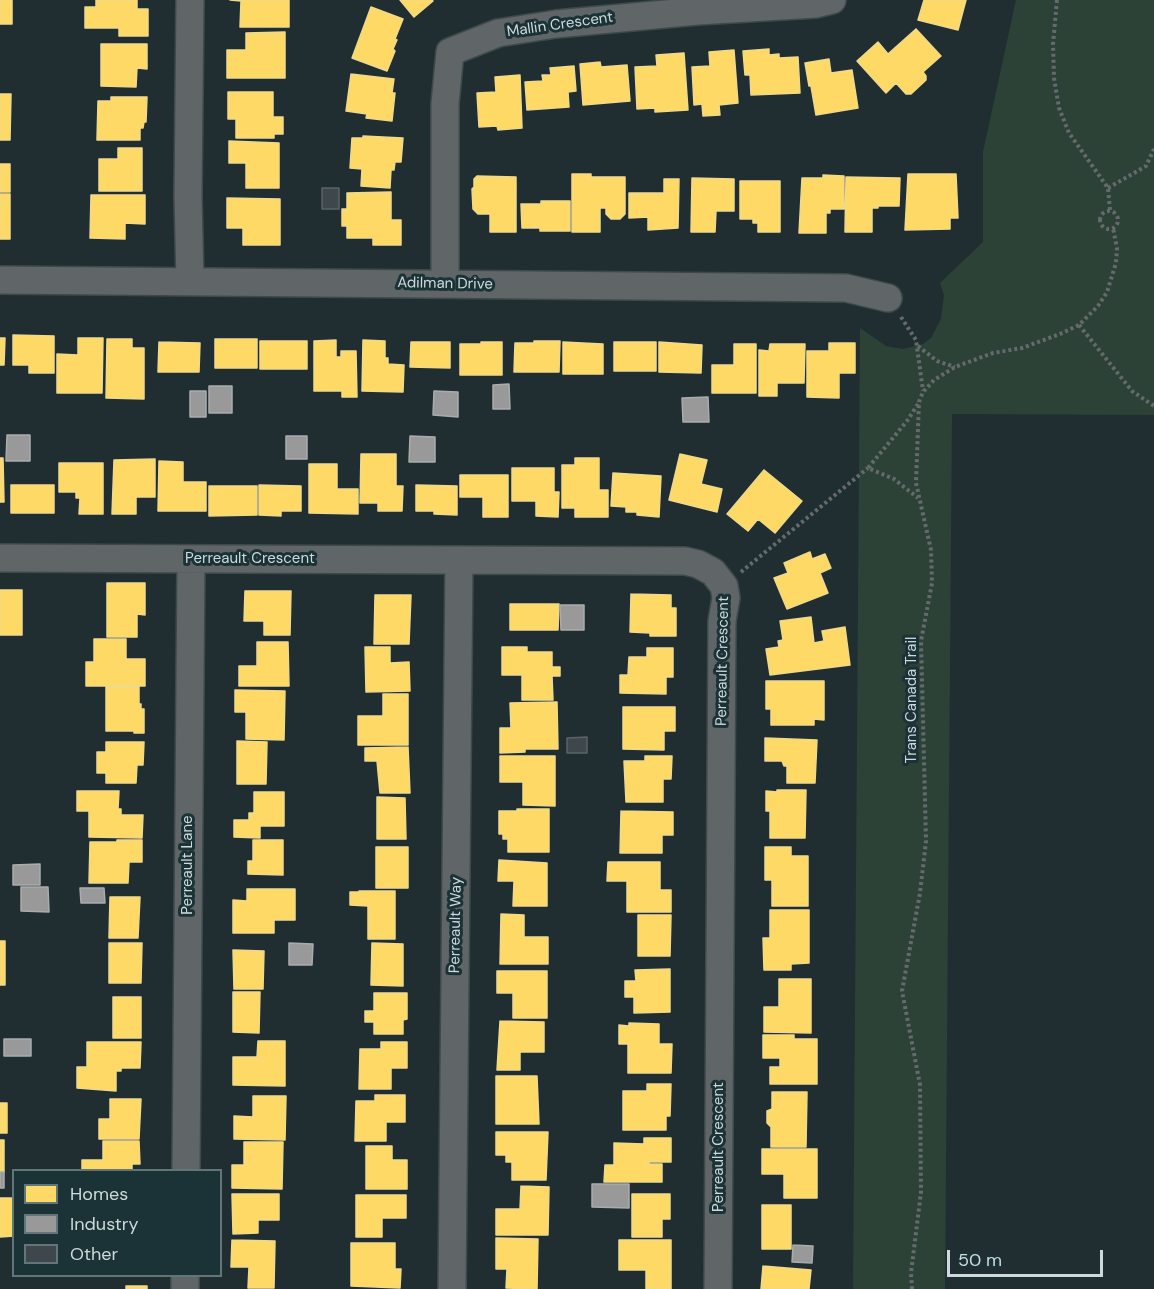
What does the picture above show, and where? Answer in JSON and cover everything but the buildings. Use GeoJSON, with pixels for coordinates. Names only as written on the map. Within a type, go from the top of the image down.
{"type":"FeatureCollection","features":[{"type":"Feature","properties":{"kind":"street"},"geometry":{"type":"LineString","coordinates":[[190,0],[188,196],[190,281]]}},
{"type":"Feature","properties":{"kind":"street","name":"Mallin Crescent"},"geometry":{"type":"LineString","coordinates":[[445,284],[445,104],[450,52],[498,33],[556,24],[698,11],[816,4],[832,0]]}},
{"type":"Feature","properties":{"kind":"street","name":"Adilman Drive"},"geometry":{"type":"LineString","coordinates":[[0,280],[846,288],[888,298]]}},
{"type":"Feature","properties":{"kind":"street","name":"Perreault Crescent"},"geometry":{"type":"LineString","coordinates":[[0,558],[685,561],[698,564],[713,572],[724,586],[726,598],[722,633],[718,1289]]}},
{"type":"Feature","properties":{"kind":"street","name":"Perreault Lane"},"geometry":{"type":"LineString","coordinates":[[186,1169],[191,559]]}},
{"type":"Feature","properties":{"kind":"street","name":"Perreault Way"},"geometry":{"type":"LineString","coordinates":[[452,1289],[459,560]]}},
{"type":"Feature","properties":{"kind":"path"},"geometry":{"type":"LineString","coordinates":[[1057,0],[1053,44],[1054,78],[1059,108],[1069,133],[1108,188],[1146,166],[1154,149]]}},
{"type":"Feature","properties":{"kind":"path","name":"Trans Canada Trail"},"geometry":{"type":"LineString","coordinates":[[1108,188],[1110,210]]}},
{"type":"Feature","properties":{"kind":"path","name":"Trans Canada Trail"},"geometry":{"type":"LineString","coordinates":[[1110,210],[1118,217],[1117,224],[1113,228],[1106,228],[1100,222],[1102,213],[1110,210]]}},
{"type":"Feature","properties":{"kind":"path","name":"Trans Canada Trail"},"geometry":{"type":"LineString","coordinates":[[912,1289],[911,1273],[921,1192],[920,1085],[902,991],[920,893],[926,841],[921,641],[932,584],[932,550],[919,498],[915,468],[919,402],[923,392],[934,380],[955,367],[993,354],[1022,348],[1079,325],[1098,306],[1107,292],[1116,263],[1117,248],[1113,228]]}},
{"type":"Feature","properties":{"kind":"path"},"geometry":{"type":"LineString","coordinates":[[888,298],[917,343],[938,361],[955,367]]}},
{"type":"Feature","properties":{"kind":"path"},"geometry":{"type":"LineString","coordinates":[[1079,325],[1132,391],[1154,406]]}},
{"type":"Feature","properties":{"kind":"path"},"geometry":{"type":"LineString","coordinates":[[917,343],[923,392]]}},
{"type":"Feature","properties":{"kind":"path"},"geometry":{"type":"LineString","coordinates":[[748,567],[868,468],[907,421],[919,402]]}},
{"type":"Feature","properties":{"kind":"path"},"geometry":{"type":"LineString","coordinates":[[868,468],[894,479],[919,498]]}},
{"type":"Feature","properties":{"kind":"green space"},"geometry":{"type":"Polygon","coordinates":[[[1016,0],[1154,0],[1154,415],[952,414],[945,1289],[853,1289],[860,328],[886,346],[903,349],[923,344],[931,338],[941,319],[944,295],[940,283],[983,242],[983,152],[1016,0]]]}}]}
